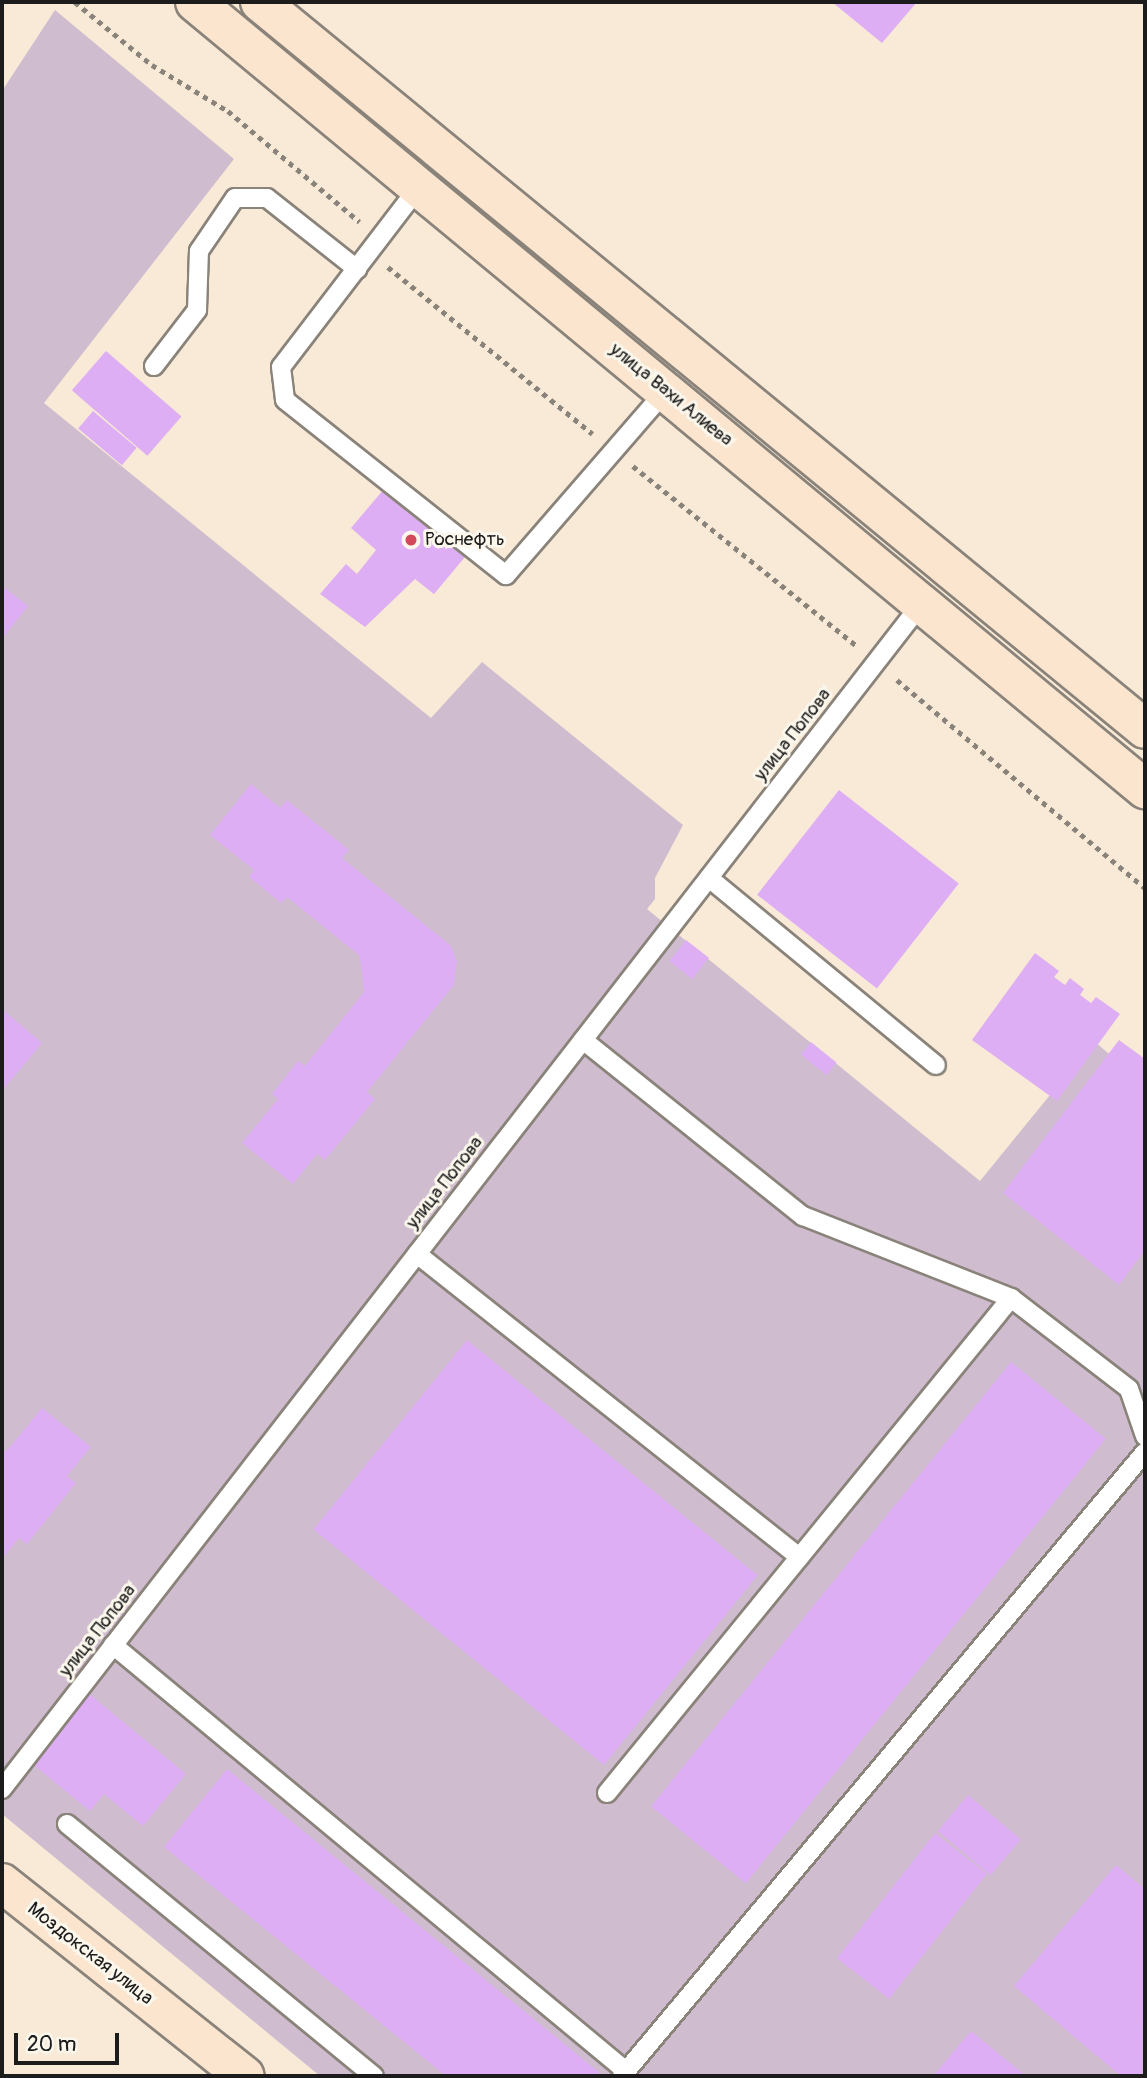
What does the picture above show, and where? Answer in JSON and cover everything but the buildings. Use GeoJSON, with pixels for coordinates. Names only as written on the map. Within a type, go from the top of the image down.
{"type":"FeatureCollection","features":[{"type":"Feature","properties":{"kind":"main road","name":"улица Вахи Алиева"},"geometry":{"type":"LineString","coordinates":[[195,2],[1145,789]]}},
{"type":"Feature","properties":{"kind":"main road"},"geometry":{"type":"LineString","coordinates":[[260,2],[1145,729]]}},
{"type":"Feature","properties":{"kind":"main road","name":"Моздокская улица"},"geometry":{"type":"LineString","coordinates":[[2,1883],[245,2076]]}},
{"type":"Feature","properties":{"kind":"lane"},"geometry":{"type":"LineString","coordinates":[[418,188],[281,367],[285,400],[506,575],[612,449],[666,390]]}},
{"type":"Feature","properties":{"kind":"lane"},"geometry":{"type":"LineString","coordinates":[[154,366],[197,310],[199,251],[235,198],[267,198],[356,270]]}},
{"type":"Feature","properties":{"kind":"lane","name":"улица Попова"},"geometry":{"type":"LineString","coordinates":[[2,1789],[922,603]]}},
{"type":"Feature","properties":{"kind":"lane"},"geometry":{"type":"LineString","coordinates":[[709,878],[936,1065]]}},
{"type":"Feature","properties":{"kind":"lane"},"geometry":{"type":"LineString","coordinates":[[583,1040],[803,1216],[1011,1298],[1129,1389],[1145,1436]]}},
{"type":"Feature","properties":{"kind":"lane"},"geometry":{"type":"LineString","coordinates":[[417,1254],[799,1557]]}},
{"type":"Feature","properties":{"kind":"lane"},"geometry":{"type":"LineString","coordinates":[[607,1793],[1011,1298]]}},
{"type":"Feature","properties":{"kind":"lane"},"geometry":{"type":"LineString","coordinates":[[113,1645],[624,2074],[1145,1451]]}},
{"type":"Feature","properties":{"kind":"lane"},"geometry":{"type":"LineString","coordinates":[[67,1825],[373,2076]]}},
{"type":"Feature","properties":{"kind":"path"},"geometry":{"type":"LineString","coordinates":[[75,2],[152,65],[228,111],[365,226],[382,262],[876,662],[1145,888]]}},
{"type":"Feature","properties":{"kind":"shaded area"},"geometry":{"type":"Polygon","coordinates":[[[55,10],[234,159],[44,403],[431,718],[482,662],[683,825],[655,878],[655,899],[647,909],[980,1181],[1094,1041],[1145,1085],[1145,2076],[320,2076],[2,1814],[2,91],[55,10]]]}},
{"type":"Feature","properties":{"kind":"place","name":"Роснефть"},"geometry":{"type":"Point","coordinates":[411,540]}}]}
